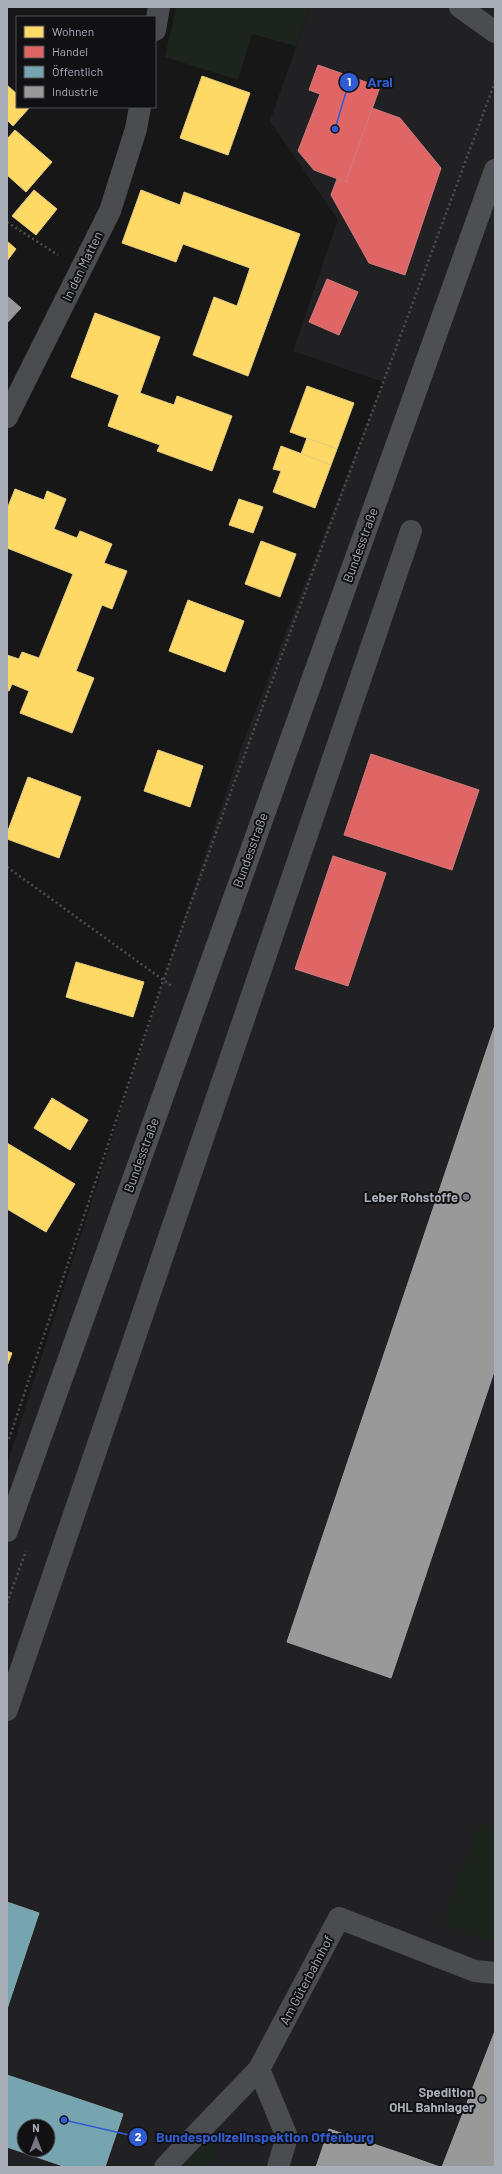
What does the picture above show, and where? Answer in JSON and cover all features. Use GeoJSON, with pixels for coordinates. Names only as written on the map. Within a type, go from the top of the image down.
{"type":"FeatureCollection","features":[{"type":"Feature","properties":{"kind":"main road","name":"Bundesstraße"},"geometry":{"type":"LineString","coordinates":[[7,1531],[495,170]]}},
{"type":"Feature","properties":{"kind":"street"},"geometry":{"type":"LineString","coordinates":[[156,24],[159,7]]}},
{"type":"Feature","properties":{"kind":"street"},"geometry":{"type":"LineString","coordinates":[[460,7],[495,32]]}},
{"type":"Feature","properties":{"kind":"street","name":"In den Matten"},"geometry":{"type":"LineString","coordinates":[[7,417],[110,211],[136,129],[140,108]]}},
{"type":"Feature","properties":{"kind":"street"},"geometry":{"type":"LineString","coordinates":[[7,1710],[411,531]]}},
{"type":"Feature","properties":{"kind":"street","name":"Am Güterbahnhof"},"geometry":{"type":"LineString","coordinates":[[165,2167],[259,2069],[339,1918],[475,1971],[495,1973]]}},
{"type":"Feature","properties":{"kind":"street"},"geometry":{"type":"LineString","coordinates":[[259,2069],[287,2137],[278,2167]]}},
{"type":"Feature","properties":{"kind":"path"},"geometry":{"type":"LineString","coordinates":[[7,1444],[163,981],[230,794],[495,82]]}},
{"type":"Feature","properties":{"kind":"path"},"geometry":{"type":"LineString","coordinates":[[7,222],[80,270]]}},
{"type":"Feature","properties":{"kind":"path"},"geometry":{"type":"LineString","coordinates":[[7,867],[163,981],[196,1001]]}},
{"type":"Feature","properties":{"kind":"shaded area"},"geometry":{"type":"Polygon","coordinates":[[[176,7],[310,7],[296,46],[252,34],[238,80],[165,57],[176,7]]]}},
{"type":"Feature","properties":{"kind":"shaded area"},"geometry":{"type":"Polygon","coordinates":[[[310,7],[495,7],[495,2167],[7,2167],[7,1464],[163,981],[238,756],[383,382],[293,351],[338,220],[270,121],[310,7]]]}},
{"type":"Feature","properties":{"kind":"shaded area"},"geometry":{"type":"Polygon","coordinates":[[[495,1819],[494,1943],[441,1924],[477,1828],[495,1819]]]}},
{"type":"Feature","properties":{"kind":"shaded area"},"geometry":{"type":"Polygon","coordinates":[[[206,2137],[216,2153],[207,2167],[178,2167],[206,2137]]]}},
{"type":"Feature","properties":{"kind":"building: Wohnen"},"geometry":{"type":"Polygon","coordinates":[[[202,76],[250,93],[228,155],[180,138],[202,76]]]}},
{"type":"Feature","properties":{"kind":"building: Wohnen"},"geometry":{"type":"Polygon","coordinates":[[[7,85],[16,93],[16,108],[29,108],[13,126],[7,120],[7,85]]]}},
{"type":"Feature","properties":{"kind":"building: Wohnen"},"geometry":{"type":"Polygon","coordinates":[[[15,130],[52,162],[26,192],[7,175],[7,139],[15,130]]]}},
{"type":"Feature","properties":{"kind":"building: Wohnen"},"geometry":{"type":"Polygon","coordinates":[[[34,190],[57,209],[36,235],[12,216],[34,190]]]}},
{"type":"Feature","properties":{"kind":"building: Wohnen"},"geometry":{"type":"Polygon","coordinates":[[[141,190],[180,205],[184,192],[300,234],[248,376],[193,355],[214,297],[237,306],[250,268],[183,244],[176,262],[122,243],[141,190]]]}},
{"type":"Feature","properties":{"kind":"building: Wohnen"},"geometry":{"type":"Polygon","coordinates":[[[7,241],[16,249],[7,261],[7,241]]]}},
{"type":"Feature","properties":{"kind":"building: Wohnen"},"geometry":{"type":"Polygon","coordinates":[[[95,313],[160,337],[140,393],[174,405],[177,396],[232,416],[212,471],[157,451],[160,445],[108,426],[119,395],[71,377],[95,313]]]}},
{"type":"Feature","properties":{"kind":"building: Wohnen"},"geometry":{"type":"Polygon","coordinates":[[[307,386],[354,403],[337,449],[290,432],[307,386]]]}},
{"type":"Feature","properties":{"kind":"building: Wohnen"},"geometry":{"type":"Polygon","coordinates":[[[307,438],[337,449],[331,465],[301,454],[307,438]]]}},
{"type":"Feature","properties":{"kind":"building: Wohnen"},"geometry":{"type":"Polygon","coordinates":[[[281,446],[331,465],[315,508],[273,492],[281,471],[273,469],[281,446]]]}},
{"type":"Feature","properties":{"kind":"building: Wohnen"},"geometry":{"type":"Polygon","coordinates":[[[15,489],[44,500],[47,491],[66,499],[54,529],[77,538],[80,531],[112,544],[104,563],[127,571],[112,609],[102,605],[76,671],[94,678],[72,733],[20,713],[29,691],[12,684],[9,691],[7,690],[7,655],[19,659],[22,652],[39,658],[73,574],[7,548],[7,509],[15,489]]]}},
{"type":"Feature","properties":{"kind":"building: Wohnen"},"geometry":{"type":"Polygon","coordinates":[[[239,499],[263,507],[253,533],[229,525],[239,499]]]}},
{"type":"Feature","properties":{"kind":"building: Wohnen"},"geometry":{"type":"Polygon","coordinates":[[[261,541],[296,554],[280,597],[245,584],[261,541]]]}},
{"type":"Feature","properties":{"kind":"building: Wohnen"},"geometry":{"type":"Polygon","coordinates":[[[188,600],[244,621],[225,672],[169,651],[188,600]]]}},
{"type":"Feature","properties":{"kind":"building: Wohnen"},"geometry":{"type":"Polygon","coordinates":[[[158,750],[203,766],[190,807],[144,791],[158,750]]]}},
{"type":"Feature","properties":{"kind":"building: Wohnen"},"geometry":{"type":"Polygon","coordinates":[[[28,777],[81,797],[59,858],[7,839],[7,833],[28,777]]]}},
{"type":"Feature","properties":{"kind":"building: Wohnen"},"geometry":{"type":"Polygon","coordinates":[[[76,962],[144,982],[133,1017],[66,997],[76,962]]]}},
{"type":"Feature","properties":{"kind":"building: Wohnen"},"geometry":{"type":"Polygon","coordinates":[[[52,1098],[88,1120],[70,1150],[34,1128],[52,1098]]]}},
{"type":"Feature","properties":{"kind":"building: Wohnen"},"geometry":{"type":"Polygon","coordinates":[[[7,1143],[75,1184],[46,1232],[7,1209],[7,1143]]]}},
{"type":"Feature","properties":{"kind":"building: Wohnen"},"geometry":{"type":"Polygon","coordinates":[[[7,1351],[12,1353],[7,1366],[7,1351]]]}},
{"type":"Feature","properties":{"kind":"building: Handel"},"geometry":{"type":"Polygon","coordinates":[[[318,65],[380,87],[346,182],[314,170],[298,151],[320,94],[309,90],[318,65]]]}},
{"type":"Feature","properties":{"kind":"building: Handel"},"geometry":{"type":"Polygon","coordinates":[[[372,108],[400,118],[441,168],[405,275],[369,263],[331,195],[337,179],[346,182],[372,108]]]}},
{"type":"Feature","properties":{"kind":"building: Handel"},"geometry":{"type":"Polygon","coordinates":[[[327,279],[358,292],[339,335],[309,322],[327,279]]]}},
{"type":"Feature","properties":{"kind":"building: Handel"},"geometry":{"type":"Polygon","coordinates":[[[371,754],[479,790],[452,870],[344,835],[371,754]]]}},
{"type":"Feature","properties":{"kind":"building: Handel"},"geometry":{"type":"Polygon","coordinates":[[[333,856],[386,873],[348,986],[295,969],[333,856]]]}},
{"type":"Feature","properties":{"kind":"building: Öffentlich"},"geometry":{"type":"Polygon","coordinates":[[[7,1902],[39,1913],[7,2009],[7,1902]]]}},
{"type":"Feature","properties":{"kind":"building: Öffentlich"},"geometry":{"type":"Polygon","coordinates":[[[7,2075],[123,2114],[105,2167],[66,2167],[39,2158],[56,2158],[56,2118],[16,2118],[16,2150],[7,2147],[7,2075]]]}},
{"type":"Feature","properties":{"kind":"building: Industrie"},"geometry":{"type":"Polygon","coordinates":[[[7,296],[21,308],[7,323],[7,296]]]}},
{"type":"Feature","properties":{"kind":"building: Industrie","name":"Leber Rohstoffe"},"geometry":{"type":"Polygon","coordinates":[[[495,1025],[495,1369],[391,1678],[287,1642],[495,1025]]]}},
{"type":"Feature","properties":{"kind":"building: Industrie","name":"Spedition OHL Bahnlager"},"geometry":{"type":"Polygon","coordinates":[[[495,2031],[495,2167],[442,2167],[495,2031]]]}},
{"type":"Feature","properties":{"kind":"building: Industrie","name":"Spedition OHL Bahnlager"},"geometry":{"type":"Polygon","coordinates":[[[329,2129],[406,2155],[440,2167],[316,2167],[329,2129]]]}},
{"type":"Feature","properties":{"kind":"place","name":"Aral"},"geometry":{"type":"Point","coordinates":[335,129]}},
{"type":"Feature","properties":{"kind":"place","name":"Leber Rohstoffe"},"geometry":{"type":"Point","coordinates":[466,1197]}},
{"type":"Feature","properties":{"kind":"place","name":"Spedition OHL Bahnlager"},"geometry":{"type":"Point","coordinates":[482,2099]}},
{"type":"Feature","properties":{"kind":"place","name":"Bundespolizeiinspektion Offenburg"},"geometry":{"type":"Point","coordinates":[64,2120]}}]}
